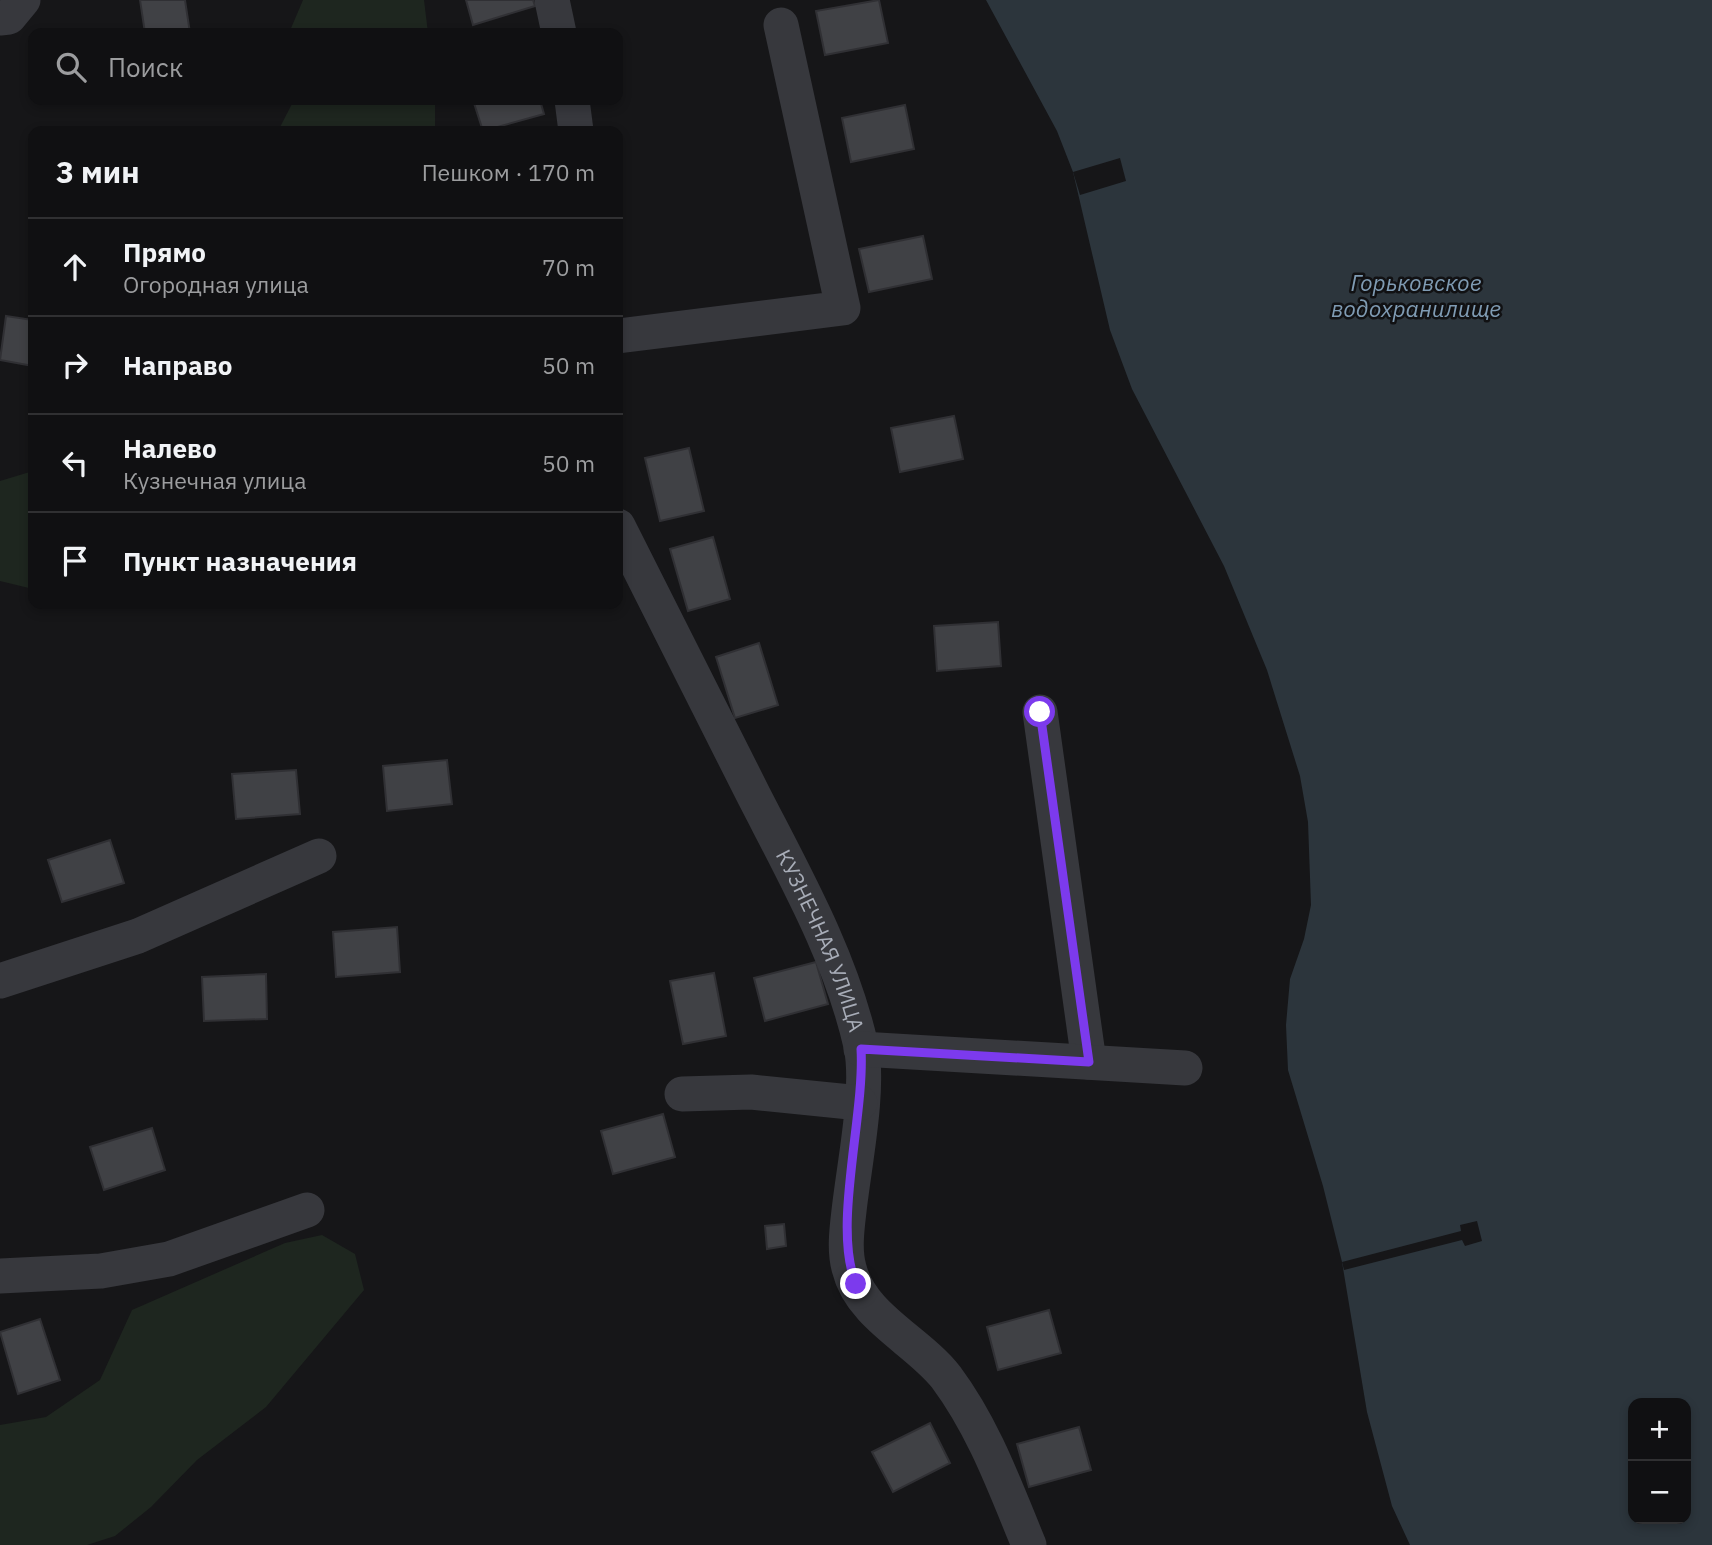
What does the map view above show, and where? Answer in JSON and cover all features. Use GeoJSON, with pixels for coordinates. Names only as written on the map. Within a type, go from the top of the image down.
{"type":"FeatureCollection","features":[{"type":"Feature","properties":{"kind":"street"},"geometry":{"type":"LineString","coordinates":[[0,18],[9,17],[23,0]]}},
{"type":"Feature","properties":{"kind":"street"},"geometry":{"type":"LineString","coordinates":[[552,0],[558,28]]}},
{"type":"Feature","properties":{"kind":"street"},"geometry":{"type":"LineString","coordinates":[[623,335],[843,308],[781,24]]}},
{"type":"Feature","properties":{"kind":"street"},"geometry":{"type":"LineString","coordinates":[[573,105],[575,126]]}},
{"type":"Feature","properties":{"kind":"street","name":"КУЗНЕЧНАЯ УЛИЦА"},"geometry":{"type":"LineString","coordinates":[[623,536],[823,931],[861,1049],[860,1103],[847,1230],[848,1267],[856,1284],[882,1318],[943,1374],[964,1402],[989,1446],[1029,1545]]}},
{"type":"Feature","properties":{"kind":"street"},"geometry":{"type":"LineString","coordinates":[[1040,712],[1089,1062]]}},
{"type":"Feature","properties":{"kind":"street"},"geometry":{"type":"LineString","coordinates":[[0,981],[138,936],[319,856]]}},
{"type":"Feature","properties":{"kind":"street"},"geometry":{"type":"LineString","coordinates":[[861,1049],[1185,1068]]}},
{"type":"Feature","properties":{"kind":"street"},"geometry":{"type":"LineString","coordinates":[[682,1094],[751,1092],[860,1103]]}},
{"type":"Feature","properties":{"kind":"street"},"geometry":{"type":"LineString","coordinates":[[0,1276],[101,1271],[169,1259],[307,1210]]}},
{"type":"Feature","properties":{"kind":"shaded area"},"geometry":{"type":"Polygon","coordinates":[[[303,0],[424,0],[427,28],[291,28],[303,0]]]}},
{"type":"Feature","properties":{"kind":"shaded area"},"geometry":{"type":"Polygon","coordinates":[[[291,105],[435,105],[435,126],[281,126],[291,105]]]}},
{"type":"Feature","properties":{"kind":"shaded area"},"geometry":{"type":"Polygon","coordinates":[[[28,473],[28,588],[0,581],[0,481],[28,473]]]}},
{"type":"Feature","properties":{"kind":"shaded area"},"geometry":{"type":"Polygon","coordinates":[[[322,1235],[355,1254],[364,1290],[266,1407],[197,1460],[151,1507],[115,1536],[87,1545],[0,1545],[0,1425],[46,1417],[100,1380],[132,1310],[285,1243],[322,1235]]]}},
{"type":"Feature","properties":{"kind":"water","name":"Горьковское водохранилище"},"geometry":{"type":"Polygon","coordinates":[[[986,0],[1712,0],[1712,1545],[1410,1545],[1392,1506],[1367,1412],[1342,1262],[1323,1186],[1288,1070],[1286,1025],[1290,979],[1304,939],[1311,905],[1308,822],[1300,776],[1267,670],[1224,566],[1132,389],[1110,330],[1073,172],[1057,131],[986,0]]]}},
{"type":"Feature","properties":{"kind":"pier"},"geometry":{"type":"Polygon","coordinates":[[[1120,158],[1126,181],[1080,195],[1073,172],[1120,158]]]}},
{"type":"Feature","properties":{"kind":"pier"},"geometry":{"type":"Polygon","coordinates":[[[1477,1221],[1482,1241],[1465,1246],[1462,1240],[1344,1270],[1342,1262],[1461,1231],[1460,1225],[1477,1221]]]}},
{"type":"Feature","properties":{"kind":"building"},"geometry":{"type":"Polygon","coordinates":[[[140,0],[185,0],[189,28],[144,28],[140,0]]]}},
{"type":"Feature","properties":{"kind":"building"},"geometry":{"type":"Polygon","coordinates":[[[466,0],[533,0],[535,6],[473,25],[466,0]]]}},
{"type":"Feature","properties":{"kind":"building"},"geometry":{"type":"Polygon","coordinates":[[[879,0],[888,43],[825,55],[816,11],[879,0]]]}},
{"type":"Feature","properties":{"kind":"building"},"geometry":{"type":"Polygon","coordinates":[[[475,105],[541,105],[544,114],[501,126],[481,126],[475,105]]]}},
{"type":"Feature","properties":{"kind":"building"},"geometry":{"type":"Polygon","coordinates":[[[905,105],[914,149],[851,162],[842,118],[905,105]]]}},
{"type":"Feature","properties":{"kind":"building"},"geometry":{"type":"Polygon","coordinates":[[[923,236],[932,279],[869,292],[859,249],[923,236]]]}},
{"type":"Feature","properties":{"kind":"building"},"geometry":{"type":"Polygon","coordinates":[[[6,316],[28,319],[28,365],[0,360],[6,316]]]}},
{"type":"Feature","properties":{"kind":"building"},"geometry":{"type":"Polygon","coordinates":[[[954,416],[963,459],[900,472],[891,428],[954,416]]]}},
{"type":"Feature","properties":{"kind":"building"},"geometry":{"type":"Polygon","coordinates":[[[689,448],[704,511],[660,521],[645,458],[689,448]]]}},
{"type":"Feature","properties":{"kind":"building"},"geometry":{"type":"Polygon","coordinates":[[[713,537],[730,599],[688,611],[670,549],[713,537]]]}},
{"type":"Feature","properties":{"kind":"building"},"geometry":{"type":"Polygon","coordinates":[[[998,622],[1001,666],[937,671],[934,626],[998,622]]]}},
{"type":"Feature","properties":{"kind":"building"},"geometry":{"type":"Polygon","coordinates":[[[759,643],[778,705],[735,718],[716,657],[759,643]]]}},
{"type":"Feature","properties":{"kind":"building"},"geometry":{"type":"Polygon","coordinates":[[[447,760],[452,804],[387,811],[383,766],[447,760]]]}},
{"type":"Feature","properties":{"kind":"building"},"geometry":{"type":"Polygon","coordinates":[[[296,770],[300,814],[236,819],[232,774],[296,770]]]}},
{"type":"Feature","properties":{"kind":"building"},"geometry":{"type":"Polygon","coordinates":[[[110,840],[124,883],[62,902],[48,860],[110,840]]]}},
{"type":"Feature","properties":{"kind":"building"},"geometry":{"type":"Polygon","coordinates":[[[397,927],[400,972],[336,977],[333,932],[397,927]]]}},
{"type":"Feature","properties":{"kind":"building"},"geometry":{"type":"Polygon","coordinates":[[[816,962],[828,1004],[765,1021],[754,978],[816,962]]]}},
{"type":"Feature","properties":{"kind":"building"},"geometry":{"type":"Polygon","coordinates":[[[714,973],[726,1036],[683,1044],[670,981],[714,973]]]}},
{"type":"Feature","properties":{"kind":"building"},"geometry":{"type":"Polygon","coordinates":[[[266,974],[267,1019],[204,1021],[202,977],[266,974]]]}},
{"type":"Feature","properties":{"kind":"building"},"geometry":{"type":"Polygon","coordinates":[[[663,1114],[675,1157],[613,1174],[601,1131],[663,1114]]]}},
{"type":"Feature","properties":{"kind":"building"},"geometry":{"type":"Polygon","coordinates":[[[152,1128],[165,1170],[104,1190],[90,1147],[152,1128]]]}},
{"type":"Feature","properties":{"kind":"building"},"geometry":{"type":"Polygon","coordinates":[[[784,1224],[786,1246],[767,1249],[765,1226],[784,1224]]]}},
{"type":"Feature","properties":{"kind":"building"},"geometry":{"type":"Polygon","coordinates":[[[1049,1310],[1061,1353],[998,1370],[987,1327],[1049,1310]]]}},
{"type":"Feature","properties":{"kind":"building"},"geometry":{"type":"Polygon","coordinates":[[[40,1319],[60,1380],[18,1394],[0,1332],[40,1319]]]}},
{"type":"Feature","properties":{"kind":"building"},"geometry":{"type":"Polygon","coordinates":[[[930,1423],[950,1463],[893,1492],[872,1452],[930,1423]]]}},
{"type":"Feature","properties":{"kind":"building"},"geometry":{"type":"Polygon","coordinates":[[[1079,1427],[1091,1470],[1029,1487],[1017,1444],[1079,1427]]]}},
{"type":"Feature","properties":{"kind":"route"},"geometry":{"type":"LineString","coordinates":[[856,1284],[848,1267],[847,1230],[863,1075],[861,1049],[1089,1062],[1040,712]]}}]}
